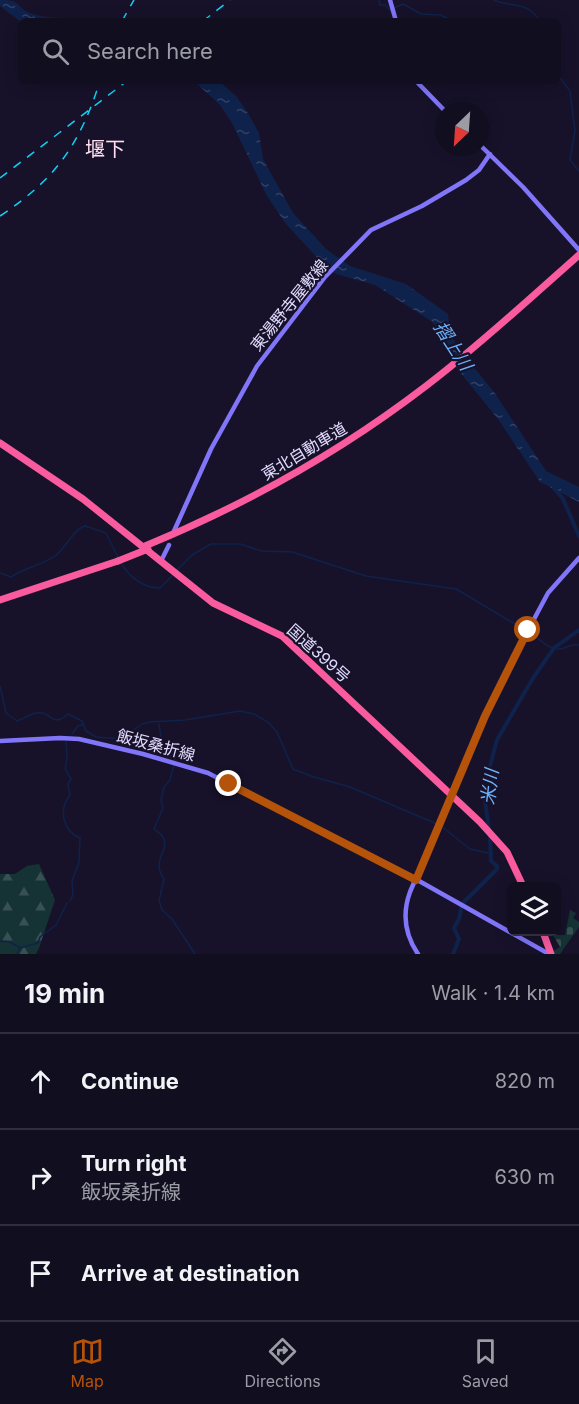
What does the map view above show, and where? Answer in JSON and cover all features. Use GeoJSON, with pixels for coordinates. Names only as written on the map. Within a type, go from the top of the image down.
{"type":"FeatureCollection","features":[{"type":"Feature","properties":{"kind":"highway","name":"東北自動車道"},"geometry":{"type":"LineString","coordinates":[[0,598],[147,548],[291,476],[377,422],[440,377],[482,343],[579,255]]}},
{"type":"Feature","properties":{"kind":"highway","name":"東北自動車道"},"geometry":{"type":"LineString","coordinates":[[516,313],[579,260]]}},
{"type":"Feature","properties":{"kind":"highway","name":"国道399号"},"geometry":{"type":"LineString","coordinates":[[0,443],[83,499],[213,603],[278,633],[451,794],[507,852],[521,882]]}},
{"type":"Feature","properties":{"kind":"highway"},"geometry":{"type":"LineString","coordinates":[[544,936],[550,954]]}},
{"type":"Feature","properties":{"kind":"main road"},"geometry":{"type":"LineString","coordinates":[[390,0],[395,18]]}},
{"type":"Feature","properties":{"kind":"main road"},"geometry":{"type":"LineString","coordinates":[[419,84],[436,102]]}},
{"type":"Feature","properties":{"kind":"main road"},"geometry":{"type":"LineString","coordinates":[[490,154],[579,249]]}},
{"type":"Feature","properties":{"kind":"main road","name":"東湯野寺屋敷線"},"geometry":{"type":"LineString","coordinates":[[174,531],[208,454],[257,366],[325,276],[358,242],[382,224],[422,206],[466,180],[479,170],[490,154]]}},
{"type":"Feature","properties":{"kind":"main road"},"geometry":{"type":"LineString","coordinates":[[161,561],[170,545]]}},
{"type":"Feature","properties":{"kind":"main road"},"geometry":{"type":"LineString","coordinates":[[417,954],[408,937],[405,918],[407,899],[489,707],[544,599],[579,558]]}},
{"type":"Feature","properties":{"kind":"main road","name":"飯坂桑折線"},"geometry":{"type":"LineString","coordinates":[[0,741],[79,739],[208,773],[416,880],[550,954]]}},
{"type":"Feature","properties":{"kind":"green space"},"geometry":{"type":"Polygon","coordinates":[[[39,864],[55,900],[39,948],[36,954],[0,954],[0,874],[15,874],[27,866],[39,864]]]}},
{"type":"Feature","properties":{"kind":"green space"},"geometry":{"type":"Polygon","coordinates":[[[570,910],[576,913],[573,918],[579,922],[579,927],[560,954],[553,954],[552,952],[560,947],[554,936],[565,935],[570,910]]]}},
{"type":"Feature","properties":{"kind":"water"},"geometry":{"type":"Polygon","coordinates":[[[0,0],[7,0],[15,2],[30,13],[62,18],[18,20],[0,6],[0,0]]]}},
{"type":"Feature","properties":{"kind":"water","name":"摺上川"},"geometry":{"type":"Polygon","coordinates":[[[197,84],[222,84],[237,97],[259,133],[263,159],[293,213],[326,249],[350,266],[406,284],[448,314],[450,332],[458,348],[494,392],[546,471],[579,487],[579,502],[540,482],[498,419],[459,371],[441,341],[437,327],[431,321],[375,285],[336,274],[324,265],[286,224],[267,196],[232,123],[220,105],[197,84]]]}},
{"type":"Feature","properties":{"kind":"waterway"},"geometry":{"type":"LineString","coordinates":[[379,0],[380,5],[385,5],[390,10],[403,4],[421,14],[440,15],[447,18]]}},
{"type":"Feature","properties":{"kind":"waterway"},"geometry":{"type":"LineString","coordinates":[[494,0],[525,8],[537,18]]}},
{"type":"Feature","properties":{"kind":"waterway"},"geometry":{"type":"LineString","coordinates":[[561,79],[570,91],[575,131],[570,160],[579,171]]}},
{"type":"Feature","properties":{"kind":"waterway","name":"米川"},"geometry":{"type":"LineString","coordinates":[[554,488],[563,499],[579,536]]}},
{"type":"Feature","properties":{"kind":"waterway"},"geometry":{"type":"LineString","coordinates":[[0,573],[11,577],[50,559],[59,553],[77,531],[85,526],[106,533],[118,557]]}},
{"type":"Feature","properties":{"kind":"waterway"},"geometry":{"type":"LineString","coordinates":[[176,571],[192,555],[211,544],[240,544],[262,551],[292,552],[366,576],[456,589],[525,630]]}},
{"type":"Feature","properties":{"kind":"waterway"},"geometry":{"type":"LineString","coordinates":[[120,562],[128,572],[147,586],[160,588],[174,574]]}},
{"type":"Feature","properties":{"kind":"waterway","name":"米川"},"geometry":{"type":"LineString","coordinates":[[489,829],[485,801],[489,788],[490,766],[497,740],[533,678],[554,648],[579,630]]}},
{"type":"Feature","properties":{"kind":"waterway","name":"米川"},"geometry":{"type":"LineString","coordinates":[[529,632],[556,649],[579,645]]}},
{"type":"Feature","properties":{"kind":"waterway"},"geometry":{"type":"LineString","coordinates":[[0,686],[6,713],[17,721],[36,713],[46,714],[58,720],[68,714],[82,721],[86,731],[96,737],[121,739],[142,724],[150,722],[185,720],[240,711],[254,714],[269,723],[277,732],[293,769],[350,787],[437,824]]}},
{"type":"Feature","properties":{"kind":"waterway"},"geometry":{"type":"LineString","coordinates":[[72,734],[78,726],[84,724]]}},
{"type":"Feature","properties":{"kind":"waterway"},"geometry":{"type":"LineString","coordinates":[[159,724],[163,752],[174,756],[175,760]]}},
{"type":"Feature","properties":{"kind":"waterway"},"geometry":{"type":"LineString","coordinates":[[66,740],[65,769],[71,779],[68,784],[70,795],[63,813],[66,825],[74,835],[80,838],[79,862],[72,881],[73,895],[70,901]]}},
{"type":"Feature","properties":{"kind":"waterway"},"geometry":{"type":"LineString","coordinates":[[174,765],[170,780],[164,787],[161,800],[163,808],[154,829],[165,841],[159,864],[164,879],[159,901],[162,910],[172,919],[195,954]]}},
{"type":"Feature","properties":{"kind":"waterway"},"geometry":{"type":"LineString","coordinates":[[441,826],[470,849],[492,854]]}},
{"type":"Feature","properties":{"kind":"waterway","name":"米川"},"geometry":{"type":"LineString","coordinates":[[453,954],[459,939],[454,928],[459,919],[462,904],[497,869],[491,861],[490,836]]}},
{"type":"Feature","properties":{"kind":"waterway"},"geometry":{"type":"LineString","coordinates":[[17,954],[20,948],[38,943],[40,937],[56,925],[67,903]]}},
{"type":"Feature","properties":{"kind":"waterway"},"geometry":{"type":"LineString","coordinates":[[0,941],[10,942],[19,947]]}},
{"type":"Feature","properties":{"kind":"railway"},"geometry":{"type":"LineString","coordinates":[[124,18],[134,0]]}},
{"type":"Feature","properties":{"kind":"railway"},"geometry":{"type":"LineString","coordinates":[[207,18],[230,0]]}},
{"type":"Feature","properties":{"kind":"railway"},"geometry":{"type":"LineString","coordinates":[[0,216],[36,188],[64,158],[84,123],[99,84]]}},
{"type":"Feature","properties":{"kind":"railway"},"geometry":{"type":"LineString","coordinates":[[0,178],[123,84]]}},
{"type":"Feature","properties":{"kind":"district","name":"堰下"},"geometry":{"type":"Point","coordinates":[105,149]}},
{"type":"Feature","properties":{"kind":"route"},"geometry":{"type":"LineString","coordinates":[[229,784],[416,880],[485,716],[528,630]]}}]}
